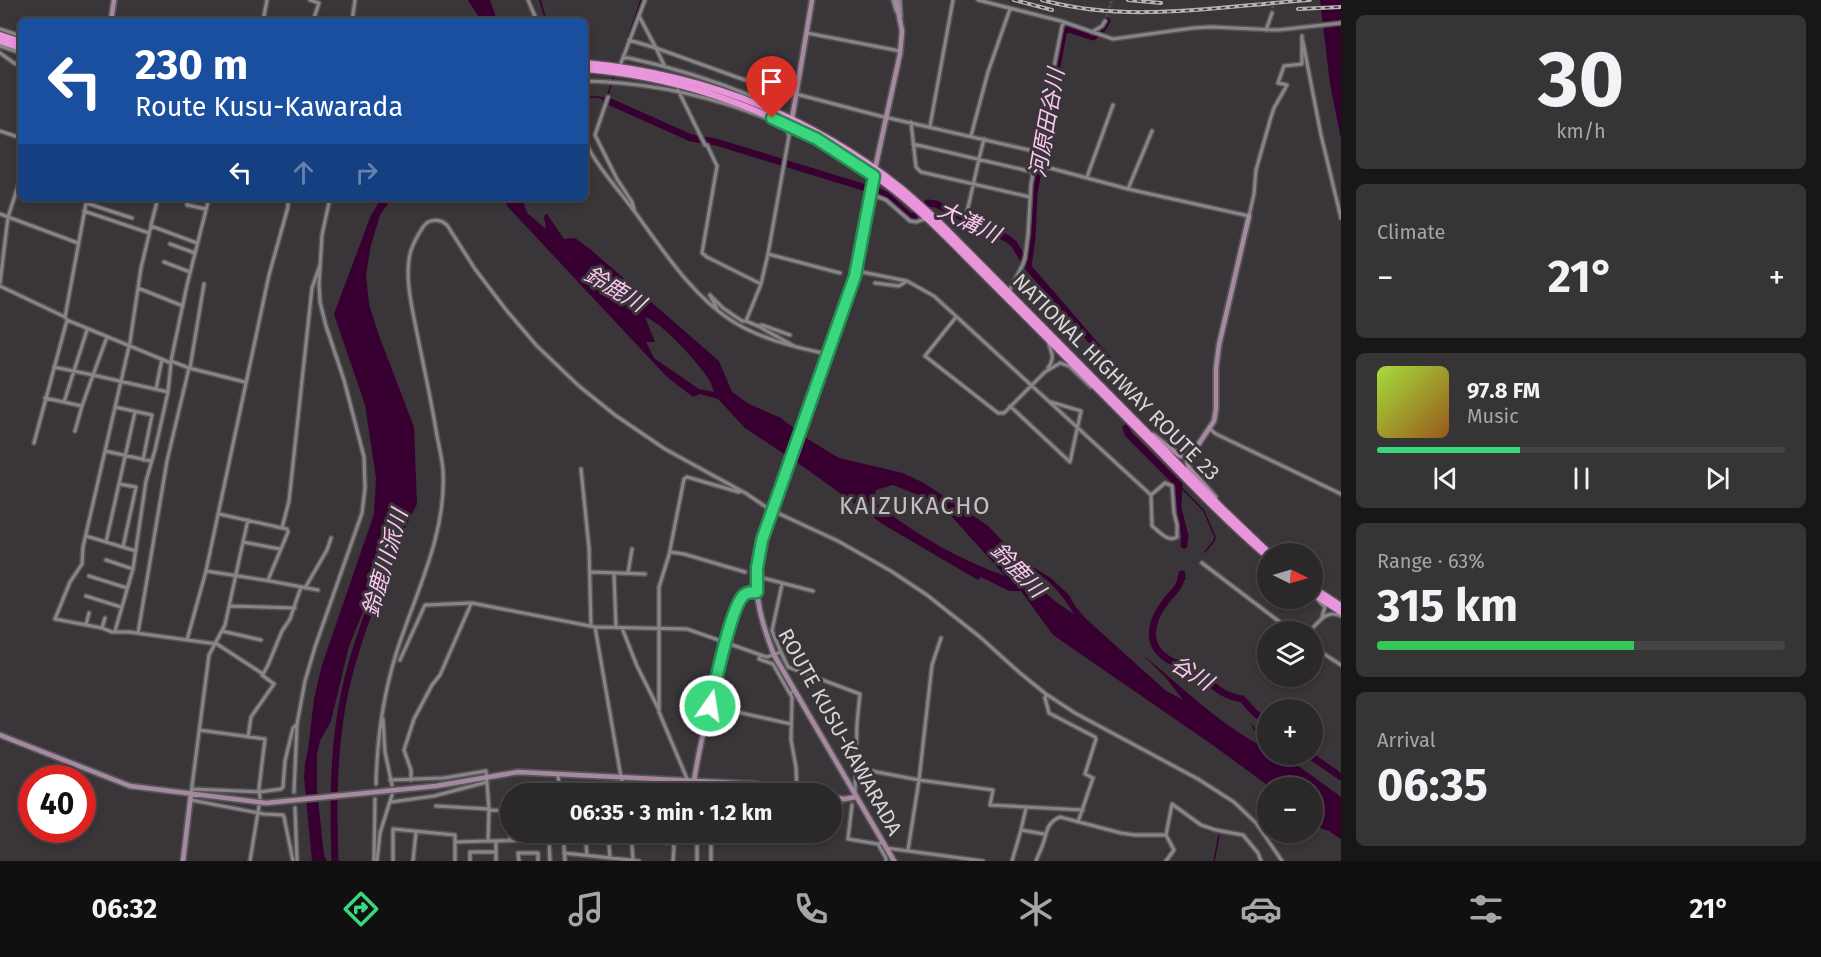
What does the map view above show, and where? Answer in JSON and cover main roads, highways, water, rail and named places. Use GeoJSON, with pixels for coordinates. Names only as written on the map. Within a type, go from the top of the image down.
{"type":"FeatureCollection","features":[{"type":"Feature","properties":{"kind":"highway"},"geometry":{"type":"LineString","coordinates":[[0,35],[18,41]]}},
{"type":"Feature","properties":{"kind":"highway"},"geometry":{"type":"LineString","coordinates":[[0,41],[18,47]]}},
{"type":"Feature","properties":{"kind":"highway","name":"NATIONAL HIGHWAY ROUTE 23"},"geometry":{"type":"LineString","coordinates":[[588,63],[636,69],[713,87],[752,102],[834,142],[922,211],[1009,291],[1257,543]]}},
{"type":"Feature","properties":{"kind":"highway","name":"NATIONAL HIGHWAY ROUTE 23"},"geometry":{"type":"LineString","coordinates":[[588,69],[646,77],[699,89],[792,122]]}},
{"type":"Feature","properties":{"kind":"highway","name":"NATIONAL HIGHWAY ROUTE 23"},"geometry":{"type":"LineString","coordinates":[[922,211],[1235,527],[1257,545]]}},
{"type":"Feature","properties":{"kind":"highway"},"geometry":{"type":"LineString","coordinates":[[1323,594],[1341,606]]}},
{"type":"Feature","properties":{"kind":"highway"},"geometry":{"type":"LineString","coordinates":[[1323,601],[1341,614]]}},
{"type":"Feature","properties":{"kind":"water"},"geometry":{"type":"Polygon","coordinates":[[[468,0],[490,0],[496,18],[479,18],[468,0]]]}},
{"type":"Feature","properties":{"kind":"water"},"geometry":{"type":"Polygon","coordinates":[[[1320,0],[1341,0],[1341,139],[1330,84],[1320,0]]]}},
{"type":"Feature","properties":{"kind":"water"},"geometry":{"type":"Polygon","coordinates":[[[380,201],[390,201],[380,215],[371,245],[366,275],[369,304],[378,333],[414,427],[417,504],[365,607],[349,646],[331,721],[320,741],[317,754],[317,790],[324,855],[327,861],[312,861],[304,777],[314,699],[322,665],[374,514],[376,478],[365,405],[334,314],[371,215],[380,201]]]}},
{"type":"Feature","properties":{"kind":"water","name":"鈴鹿川"},"geometry":{"type":"Polygon","coordinates":[[[506,201],[523,201],[527,213],[546,229],[544,216],[547,214],[564,239],[575,238],[590,249],[719,361],[732,392],[749,404],[781,418],[806,438],[839,458],[903,473],[924,483],[987,525],[1019,558],[1052,579],[1069,595],[1085,618],[1165,690],[1183,700],[1166,678],[1142,654],[1216,716],[1257,743],[1257,765],[1296,765],[1314,777],[1257,777],[1053,635],[1021,591],[1009,591],[981,577],[978,580],[884,525],[745,428],[718,399],[700,394],[693,397],[667,377],[507,206],[506,201]],[[645,317],[655,342],[646,342],[654,358],[699,389],[714,392],[708,378],[688,353],[661,327],[645,317]],[[893,485],[876,490],[874,501],[904,524],[953,553],[1005,576],[944,508],[893,485]],[[1036,574],[1042,588],[1051,598],[1074,614],[1063,597],[1036,574]]]}},
{"type":"Feature","properties":{"kind":"water"},"geometry":{"type":"Polygon","coordinates":[[[1323,784],[1341,797],[1341,839],[1323,829],[1323,784]]]}},
{"type":"Feature","properties":{"kind":"waterway"},"geometry":{"type":"LineString","coordinates":[[540,0],[545,18]]}},
{"type":"Feature","properties":{"kind":"waterway"},"geometry":{"type":"LineString","coordinates":[[622,55],[641,0]]}},
{"type":"Feature","properties":{"kind":"waterway","name":"河原田谷川"},"geometry":{"type":"LineString","coordinates":[[1028,267],[1034,193],[1063,34],[1069,29],[1093,37],[1101,31],[1107,21]]}},
{"type":"Feature","properties":{"kind":"waterway","name":"大溝川"},"geometry":{"type":"LineString","coordinates":[[588,97],[599,97],[606,100],[614,76]]}},
{"type":"Feature","properties":{"kind":"waterway","name":"大溝川"},"geometry":{"type":"LineString","coordinates":[[606,100],[691,138],[716,142],[879,192],[886,195],[912,218],[928,203],[936,204],[1008,239],[1014,244],[1028,267],[1141,398],[1142,404]]}},
{"type":"Feature","properties":{"kind":"waterway","name":"大溝川"},"geometry":{"type":"LineString","coordinates":[[1126,428],[1128,434],[1179,485],[1178,508],[1185,536],[1184,545]]}},
{"type":"Feature","properties":{"kind":"waterway"},"geometry":{"type":"LineString","coordinates":[[1179,485],[1204,511],[1215,537],[1205,552]]}},
{"type":"Feature","properties":{"kind":"waterway","name":"鈴鹿川派川"},"geometry":{"type":"LineString","coordinates":[[335,861],[335,776],[341,712],[364,625],[388,560]]}},
{"type":"Feature","properties":{"kind":"waterway","name":"谷川"},"geometry":{"type":"LineString","coordinates":[[1182,574],[1178,586],[1157,615],[1152,631],[1155,645],[1166,658],[1198,674],[1220,691],[1242,699],[1257,715]]}},
{"type":"Feature","properties":{"kind":"waterway","name":"谷川"},"geometry":{"type":"LineString","coordinates":[[1181,584],[1185,578]]}},
{"type":"Feature","properties":{"kind":"waterway","name":"谷川"},"geometry":{"type":"LineString","coordinates":[[1323,764],[1341,777]]}},
{"type":"Feature","properties":{"kind":"waterway"},"geometry":{"type":"LineString","coordinates":[[1214,861],[1219,836]]}},
{"type":"Feature","properties":{"kind":"waterway"},"geometry":{"type":"LineString","coordinates":[[955,861],[956,855]]}},
{"type":"Feature","properties":{"kind":"tunnel"},"geometry":{"type":"LineString","coordinates":[[1105,21],[1112,0]]}},
{"type":"Feature","properties":{"kind":"tunnel"},"geometry":{"type":"LineString","coordinates":[[1272,13],[1274,0]]}},
{"type":"Feature","properties":{"kind":"tunnel"},"geometry":{"type":"LineString","coordinates":[[745,572],[763,578]]}},
{"type":"Feature","properties":{"kind":"railway"},"geometry":{"type":"LineString","coordinates":[[1014,0],[1052,10]]}},
{"type":"Feature","properties":{"kind":"railway"},"geometry":{"type":"LineString","coordinates":[[1042,0],[1108,11],[1142,12],[1310,0]]}},
{"type":"Feature","properties":{"kind":"railway"},"geometry":{"type":"LineString","coordinates":[[1128,0],[1161,3]]}},
{"type":"Feature","properties":{"kind":"railway"},"geometry":{"type":"LineString","coordinates":[[1298,9],[1341,7]]}},
{"type":"Feature","properties":{"kind":"district","name":"KAIZUKACHO"},"geometry":{"type":"Point","coordinates":[915,506]}}]}
